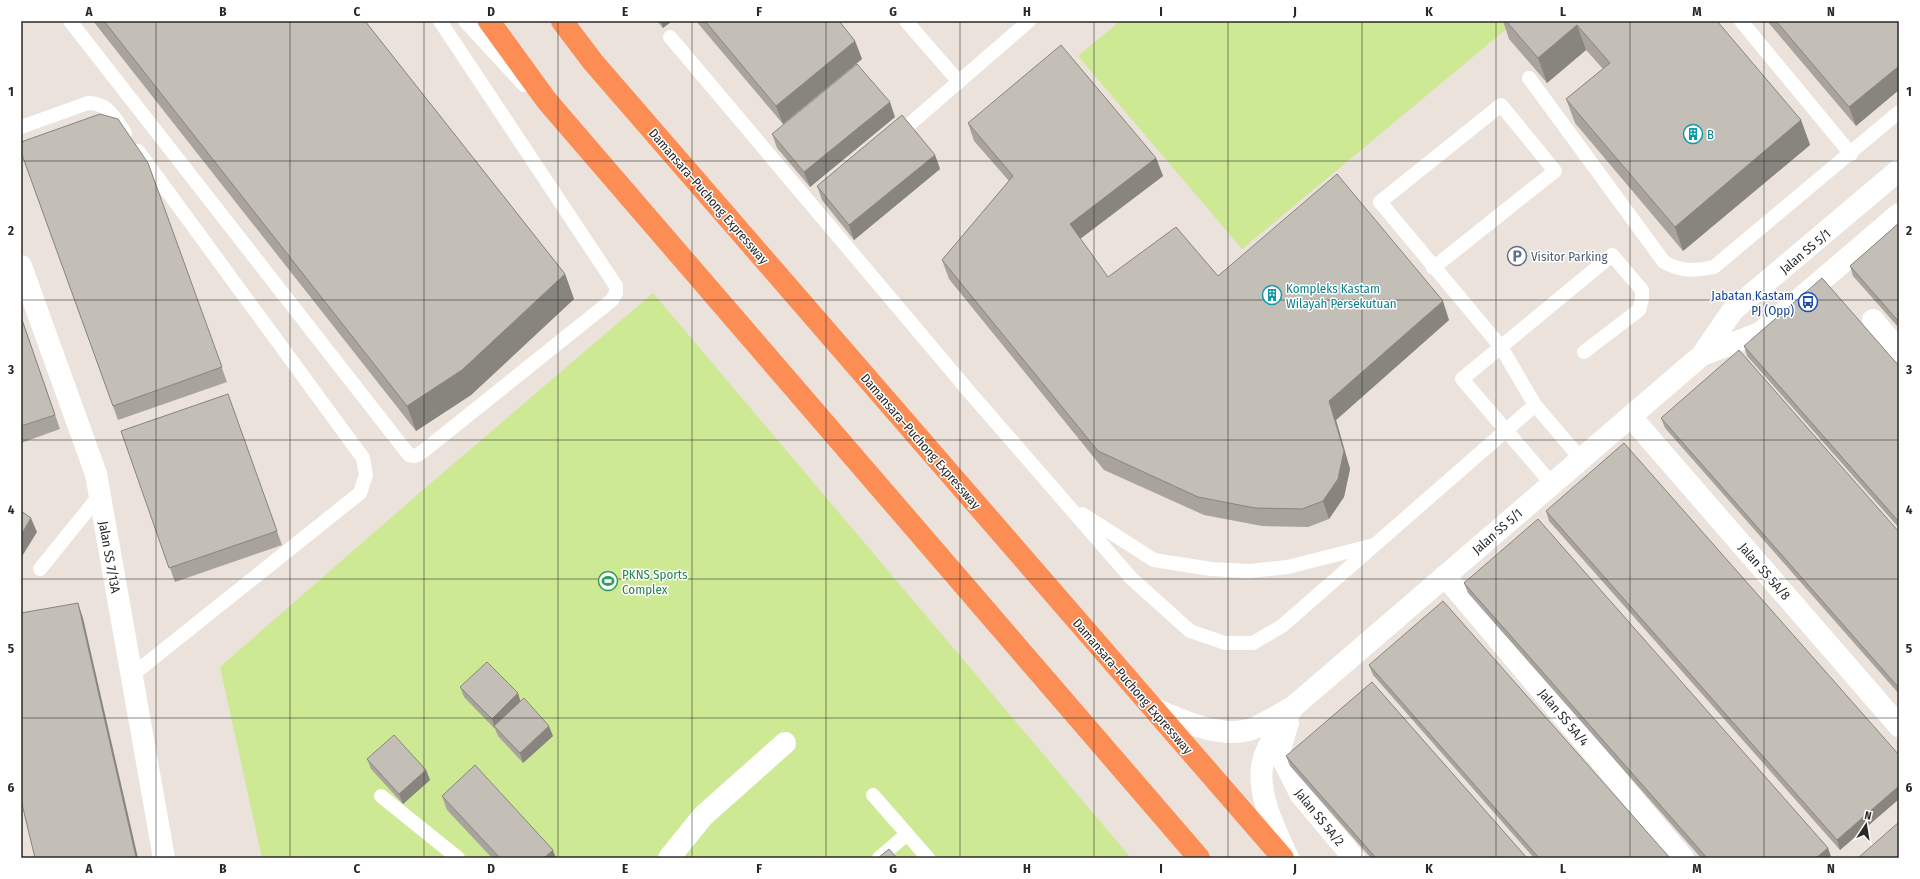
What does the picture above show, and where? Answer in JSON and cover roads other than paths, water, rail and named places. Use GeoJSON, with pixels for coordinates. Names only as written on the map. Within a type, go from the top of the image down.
{"type":"FeatureCollection","features":[{"type":"Feature","properties":{"kind":"highway"},"geometry":{"type":"LineString","coordinates":[[490,21],[547,101],[1199,858]]}},
{"type":"Feature","properties":{"kind":"highway","name":"Damansara–Puchong Expressway"},"geometry":{"type":"LineString","coordinates":[[562,21],[592,62],[1283,858]]}},
{"type":"Feature","properties":{"kind":"street","name":"Jalan SS 5/1"},"geometry":{"type":"LineString","coordinates":[[1152,708],[1204,728],[1226,732],[1250,730],[1293,707],[1702,355],[1733,310],[1899,170]]}},
{"type":"Feature","properties":{"kind":"street","name":"Jalan SS 5/1"},"geometry":{"type":"LineString","coordinates":[[1702,355],[1760,333],[1899,214]]}},
{"type":"Feature","properties":{"kind":"street","name":"Jalan SS 7/13A"},"geometry":{"type":"LineString","coordinates":[[21,266],[96,474],[164,858]]}},
{"type":"Feature","properties":{"kind":"street"},"geometry":{"type":"LineString","coordinates":[[1873,320],[1899,351]]}},
{"type":"Feature","properties":{"kind":"street","name":"Jalan SS 5A/8"},"geometry":{"type":"LineString","coordinates":[[1631,417],[1899,726]]}},
{"type":"Feature","properties":{"kind":"street","name":"Jalan SS 5A/4"},"geometry":{"type":"LineString","coordinates":[[1445,576],[1683,858]]}},
{"type":"Feature","properties":{"kind":"street","name":"Jalan SS 5/1"},"geometry":{"type":"LineString","coordinates":[[1288,858],[1269,812],[1263,787],[1262,767],[1269,749],[1293,707]]}},
{"type":"Feature","properties":{"kind":"street","name":"Jalan SS 5A/2"},"geometry":{"type":"LineString","coordinates":[[1293,707],[1279,752],[1301,795],[1354,858]]}},
{"type":"Feature","properties":{"kind":"street"},"geometry":{"type":"LineString","coordinates":[[669,858],[703,816],[785,743]]}},
{"type":"Feature","properties":{"kind":"lane"},"geometry":{"type":"LineString","coordinates":[[70,21],[409,456],[415,456],[421,453],[606,305],[616,293],[616,286],[440,21]]}},
{"type":"Feature","properties":{"kind":"lane"},"geometry":{"type":"LineString","coordinates":[[465,21],[643,213]]}},
{"type":"Feature","properties":{"kind":"lane"},"geometry":{"type":"LineString","coordinates":[[906,21],[959,82]]}},
{"type":"Feature","properties":{"kind":"lane"},"geometry":{"type":"LineString","coordinates":[[888,143],[1029,21]]}},
{"type":"Feature","properties":{"kind":"lane"},"geometry":{"type":"LineString","coordinates":[[1741,21],[1851,154]]}},
{"type":"Feature","properties":{"kind":"lane"},"geometry":{"type":"LineString","coordinates":[[670,37],[972,395],[1131,578],[1190,631],[1225,643],[1253,643],[1282,626],[1507,432],[1535,405]]}},
{"type":"Feature","properties":{"kind":"lane"},"geometry":{"type":"LineString","coordinates":[[1529,78],[1664,262],[1677,269],[1690,270],[1714,267],[1851,154],[1899,112]]}},
{"type":"Feature","properties":{"kind":"lane"},"geometry":{"type":"LineString","coordinates":[[21,127],[88,103],[98,103],[107,109],[363,458],[366,475],[360,493],[131,676]]}},
{"type":"Feature","properties":{"kind":"lane"},"geometry":{"type":"LineString","coordinates":[[1433,268],[1555,171],[1501,105],[1380,202],[1433,268],[1501,347],[1535,405],[1581,459]]}},
{"type":"Feature","properties":{"kind":"lane"},"geometry":{"type":"LineString","coordinates":[[813,208],[824,198]]}},
{"type":"Feature","properties":{"kind":"lane"},"geometry":{"type":"LineString","coordinates":[[1552,484],[1462,379],[1612,255],[1642,290],[1642,299],[1639,310],[1584,352]]}},
{"type":"Feature","properties":{"kind":"lane"},"geometry":{"type":"LineString","coordinates":[[40,569],[99,496]]}},
{"type":"Feature","properties":{"kind":"lane"},"geometry":{"type":"LineString","coordinates":[[1070,506],[1154,560],[1210,569],[1249,571],[1288,567],[1376,544]]}},
{"type":"Feature","properties":{"kind":"lane"},"geometry":{"type":"LineString","coordinates":[[873,795],[928,858]]}},
{"type":"Feature","properties":{"kind":"lane"},"geometry":{"type":"LineString","coordinates":[[381,796],[458,858]]}},
{"type":"Feature","properties":{"kind":"lane"},"geometry":{"type":"LineString","coordinates":[[880,858],[907,834]]}},
{"type":"Feature","properties":{"kind":"place","name":"B"},"geometry":{"type":"Point","coordinates":[1693,134]}},
{"type":"Feature","properties":{"kind":"place","name":"Visitor Parking"},"geometry":{"type":"Point","coordinates":[1517,256]}},
{"type":"Feature","properties":{"kind":"place","name":"Kompleks Kastam Wilayah Persekutuan"},"geometry":{"type":"Point","coordinates":[1272,295]}},
{"type":"Feature","properties":{"kind":"place","name":"Jabatan Kastam PJ (Opp)"},"geometry":{"type":"Point","coordinates":[1808,302]}},
{"type":"Feature","properties":{"kind":"place","name":"PKNS Sports Complex"},"geometry":{"type":"Point","coordinates":[608,581]}}]}
